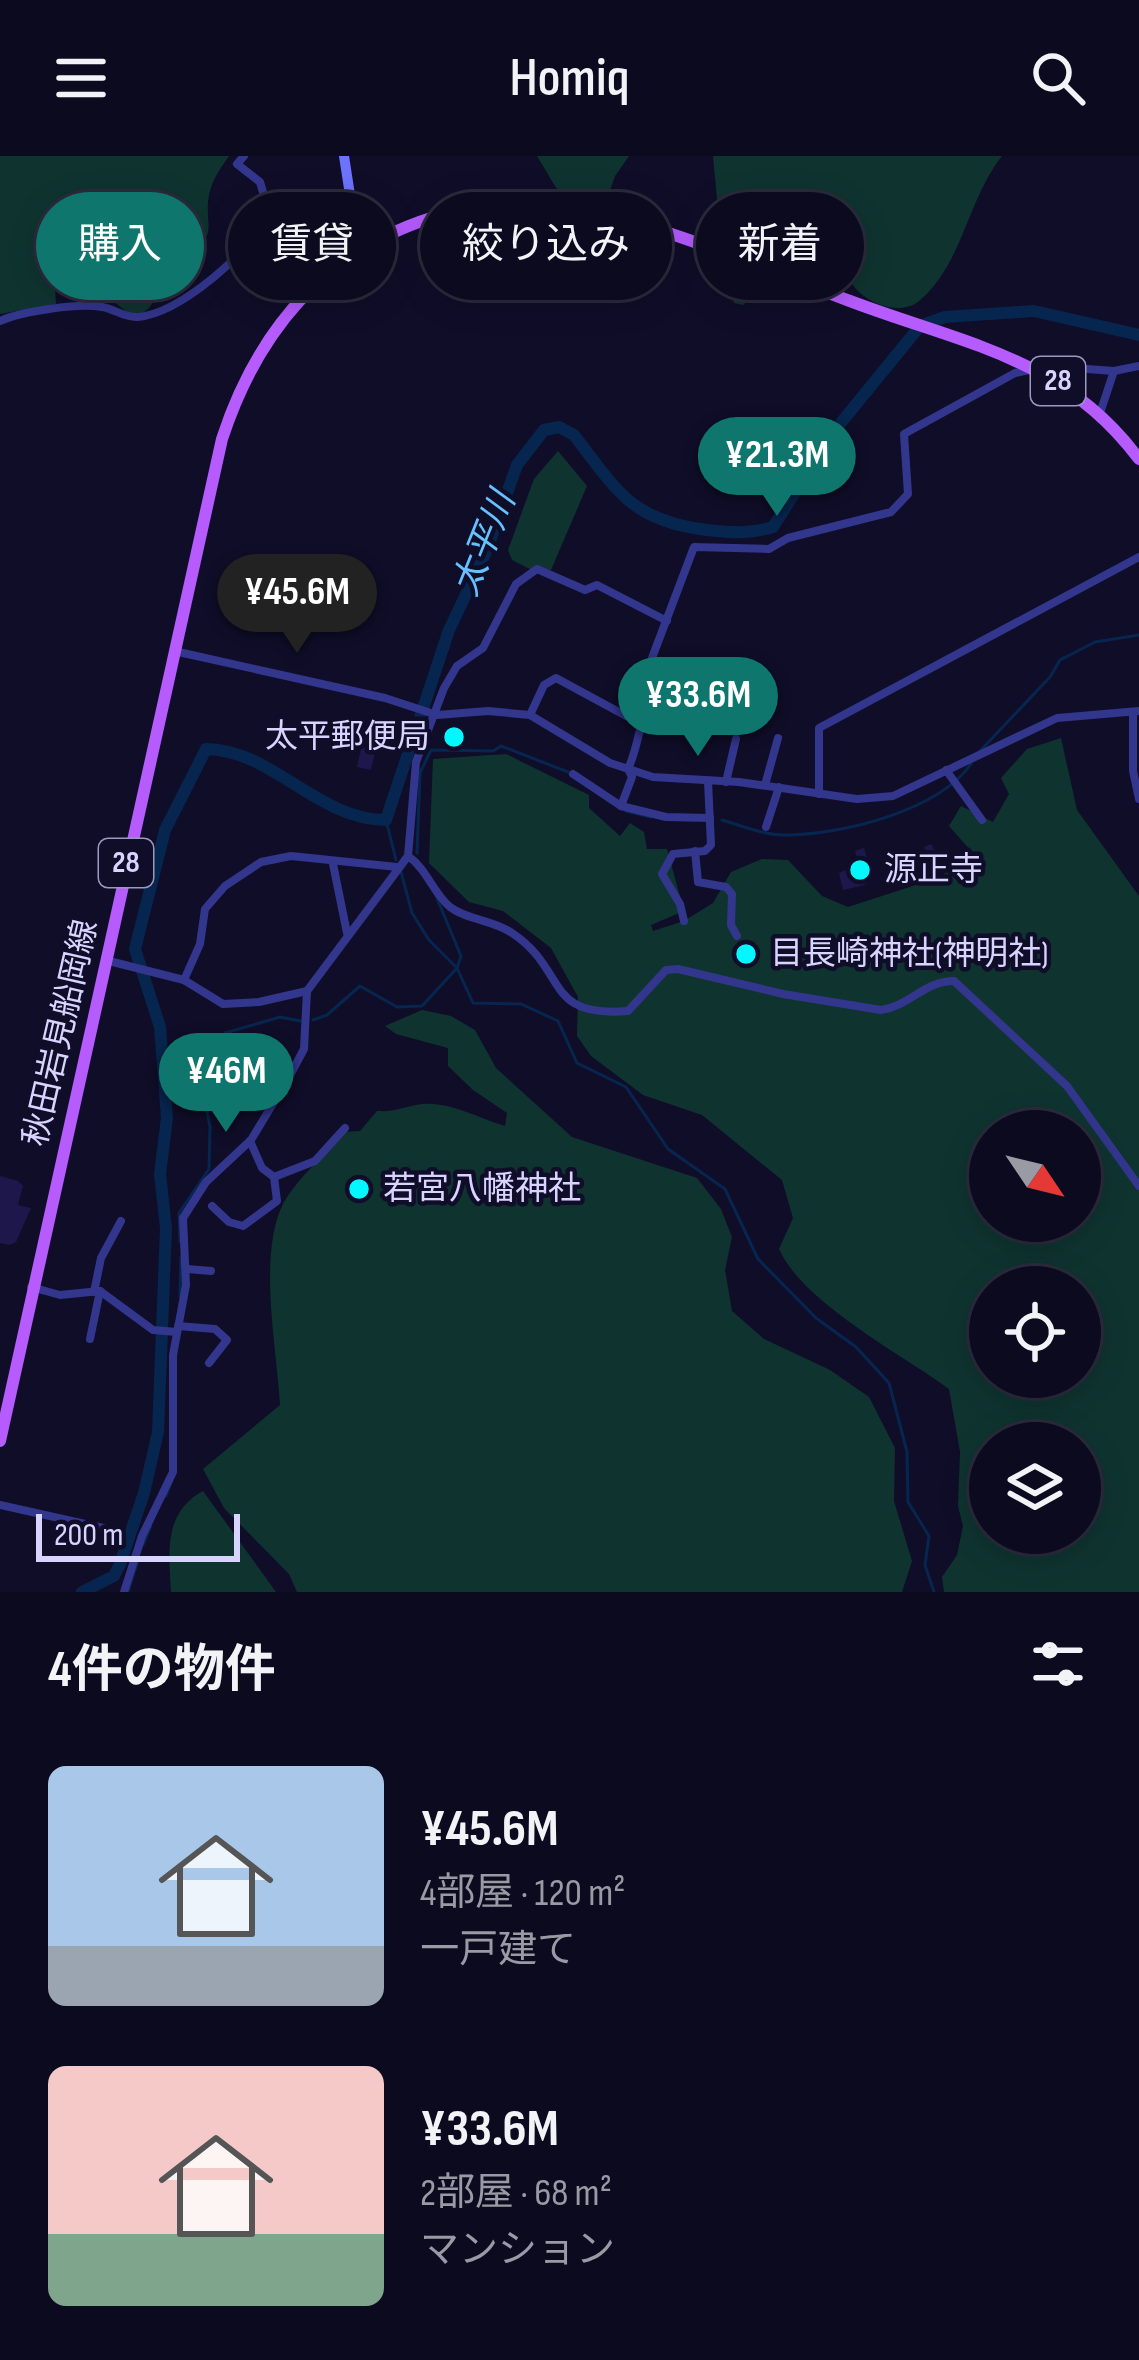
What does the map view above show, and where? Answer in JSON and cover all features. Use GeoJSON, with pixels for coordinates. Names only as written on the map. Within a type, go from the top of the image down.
{"type":"FeatureCollection","features":[{"type":"Feature","properties":{"kind":"main road","name":"秋田岩見船岡線"},"geometry":{"type":"LineString","coordinates":[[396,232],[476,206],[532,202],[641,227],[1037,368],[1100,413],[1139,459]]}},
{"type":"Feature","properties":{"kind":"main road","name":"秋田岩見船岡線"},"geometry":{"type":"LineString","coordinates":[[0,1441],[212,478],[236,394],[268,335],[296,300]]}},
{"type":"Feature","properties":{"kind":"street"},"geometry":{"type":"LineString","coordinates":[[244,156],[237,164],[260,182],[263,192]]}},
{"type":"Feature","properties":{"kind":"street"},"geometry":{"type":"LineString","coordinates":[[344,156],[350,192]]}},
{"type":"Feature","properties":{"kind":"street"},"geometry":{"type":"LineString","coordinates":[[0,321],[14,315],[100,306],[136,317],[167,309],[228,262]]}},
{"type":"Feature","properties":{"kind":"street"},"geometry":{"type":"LineString","coordinates":[[668,700],[652,658],[694,547],[769,549],[788,538],[899,508],[909,482],[904,434],[1015,373],[1037,368],[1114,371],[1139,365]]}},
{"type":"Feature","properties":{"kind":"street"},"geometry":{"type":"LineString","coordinates":[[1100,413],[1114,371]]}},
{"type":"Feature","properties":{"kind":"street"},"geometry":{"type":"LineString","coordinates":[[819,794],[819,728],[1139,557]]}},
{"type":"Feature","properties":{"kind":"street"},"geometry":{"type":"LineString","coordinates":[[124,1592],[142,1536],[172,1472],[172,1369],[187,1269],[183,1218],[206,1182],[250,1142],[304,1049],[308,991],[408,856],[416,762],[457,666],[483,648],[516,584],[538,569],[585,590],[597,586],[667,621]]}},
{"type":"Feature","properties":{"kind":"street"},"geometry":{"type":"LineString","coordinates":[[174,652],[435,714],[530,715],[588,752],[670,780],[765,784],[857,799],[893,796],[949,778],[971,758],[1057,718],[1136,712],[1132,771],[1139,799]]}},
{"type":"Feature","properties":{"kind":"street"},"geometry":{"type":"LineString","coordinates":[[530,715],[544,685],[556,678],[640,724]]}},
{"type":"Feature","properties":{"kind":"street"},"geometry":{"type":"LineString","coordinates":[[621,806],[632,777],[628,769],[646,699],[660,682]]}},
{"type":"Feature","properties":{"kind":"street"},"geometry":{"type":"LineString","coordinates":[[640,724],[651,717],[684,729]]}},
{"type":"Feature","properties":{"kind":"street"},"geometry":{"type":"LineString","coordinates":[[765,784],[778,738]]}},
{"type":"Feature","properties":{"kind":"street"},"geometry":{"type":"LineString","coordinates":[[726,782],[736,739]]}},
{"type":"Feature","properties":{"kind":"street"},"geometry":{"type":"LineString","coordinates":[[573,774],[621,806],[666,817],[710,818]]}},
{"type":"Feature","properties":{"kind":"street"},"geometry":{"type":"LineString","coordinates":[[949,778],[982,820]]}},
{"type":"Feature","properties":{"kind":"street"},"geometry":{"type":"LineString","coordinates":[[684,921],[662,874],[673,854],[712,844],[708,781]]}},
{"type":"Feature","properties":{"kind":"street"},"geometry":{"type":"LineString","coordinates":[[766,827],[779,787]]}},
{"type":"Feature","properties":{"kind":"street"},"geometry":{"type":"LineString","coordinates":[[695,850],[698,882],[726,887],[733,894],[731,925],[737,936]]}},
{"type":"Feature","properties":{"kind":"street"},"geometry":{"type":"LineString","coordinates":[[408,856],[448,905],[492,922],[527,944],[563,997],[580,1010],[628,1011],[666,970],[881,1010],[894,1008],[938,981],[954,981],[1067,1086],[1139,1186]]}},
{"type":"Feature","properties":{"kind":"street"},"geometry":{"type":"LineString","coordinates":[[184,980],[200,944],[205,909],[225,886],[277,857],[333,864],[384,862],[397,867]]}},
{"type":"Feature","properties":{"kind":"street"},"geometry":{"type":"LineString","coordinates":[[333,864],[347,933]]}},
{"type":"Feature","properties":{"kind":"street"},"geometry":{"type":"LineString","coordinates":[[105,960],[184,980],[223,1004],[259,1003],[308,991]]}},
{"type":"Feature","properties":{"kind":"street"},"geometry":{"type":"LineString","coordinates":[[274,1177],[315,1161],[344,1128]]}},
{"type":"Feature","properties":{"kind":"street"},"geometry":{"type":"LineString","coordinates":[[212,1206],[229,1222],[243,1226],[277,1201],[274,1177],[262,1168],[250,1142]]}},
{"type":"Feature","properties":{"kind":"street"},"geometry":{"type":"LineString","coordinates":[[90,1339],[101,1258],[121,1221]]}},
{"type":"Feature","properties":{"kind":"street"},"geometry":{"type":"LineString","coordinates":[[187,1269],[211,1271]]}},
{"type":"Feature","properties":{"kind":"street"},"geometry":{"type":"LineString","coordinates":[[31,1287],[60,1294],[97,1292],[153,1330],[215,1329],[226,1340],[209,1363]]}},
{"type":"Feature","properties":{"kind":"street"},"geometry":{"type":"LineString","coordinates":[[0,1505],[103,1528]]}},
{"type":"Feature","properties":{"kind":"green space"},"geometry":{"type":"Polygon","coordinates":[[[0,156],[229,156],[211,188],[204,240],[204,192],[36,192],[36,300],[56,300],[56,304],[0,314],[0,156]]]}},
{"type":"Feature","properties":{"kind":"green space"},"geometry":{"type":"Polygon","coordinates":[[[537,156],[629,156],[609,192],[559,192],[537,156]]]}},
{"type":"Feature","properties":{"kind":"green space"},"geometry":{"type":"Polygon","coordinates":[[[713,156],[1002,156],[980,192],[946,269],[919,301],[896,308],[864,296],[864,192],[716,192],[713,156]]]}},
{"type":"Feature","properties":{"kind":"green space"},"geometry":{"type":"Polygon","coordinates":[[[113,300],[154,300],[140,314],[113,300]]]}},
{"type":"Feature","properties":{"kind":"green space"},"geometry":{"type":"Polygon","coordinates":[[[558,451],[587,486],[551,570],[530,569],[512,560],[508,550],[534,479],[558,451]]]}},
{"type":"Feature","properties":{"kind":"green space"},"geometry":{"type":"Polygon","coordinates":[[[1061,738],[1077,810],[1139,896],[1139,1592],[944,1592],[942,1577],[957,1555],[963,1526],[958,1506],[960,1452],[949,1389],[809,1289],[779,1249],[793,1218],[782,1180],[702,1115],[643,1095],[591,1056],[577,1036],[578,997],[551,948],[503,911],[469,902],[429,863],[433,759],[506,754],[589,795],[589,808],[620,836],[630,823],[644,832],[647,849],[667,849],[684,911],[651,925],[653,931],[684,921],[713,903],[731,872],[762,859],[788,860],[822,896],[848,907],[950,871],[971,851],[949,826],[961,806],[993,822],[1009,794],[1001,778],[1027,749],[1061,738]]]}},
{"type":"Feature","properties":{"kind":"green space"},"geometry":{"type":"Polygon","coordinates":[[[422,1010],[451,1016],[475,1030],[496,1068],[572,1137],[697,1178],[721,1209],[732,1237],[725,1270],[732,1311],[764,1339],[830,1370],[869,1397],[895,1448],[894,1501],[912,1561],[902,1592],[297,1592],[289,1574],[224,1508],[203,1469],[280,1405],[270,1274],[276,1223],[290,1193],[344,1132],[360,1131],[377,1111],[439,1105],[505,1126],[507,1113],[448,1066],[448,1048],[396,1034],[385,1026],[422,1010]]]}},
{"type":"Feature","properties":{"kind":"green space"},"geometry":{"type":"Polygon","coordinates":[[[203,1491],[276,1592],[171,1592],[175,1522],[190,1500],[203,1491]]]}},
{"type":"Feature","properties":{"kind":"building"},"geometry":{"type":"Polygon","coordinates":[[[375,719],[388,722],[384,739],[376,747],[371,770],[357,767],[363,740],[375,719]]]}},
{"type":"Feature","properties":{"kind":"building"},"geometry":{"type":"Polygon","coordinates":[[[931,844],[943,867],[931,874],[915,879],[913,871],[896,875],[893,867],[887,869],[885,862],[901,853],[904,862],[928,858],[924,847],[931,844]]]}},
{"type":"Feature","properties":{"kind":"building","name":"源正寺"},"geometry":{"type":"Polygon","coordinates":[[[864,848],[871,872],[863,874],[865,885],[843,890],[839,873],[859,864],[855,851],[864,848]]]}},
{"type":"Feature","properties":{"kind":"building"},"geometry":{"type":"Polygon","coordinates":[[[0,1176],[23,1186],[18,1205],[31,1208],[16,1242],[10,1245],[0,1243],[0,1176]]]}},
{"type":"Feature","properties":{"kind":"waterway","name":"太平川"},"geometry":{"type":"LineString","coordinates":[[82,1592],[114,1576],[120,1564],[158,1432],[166,1228],[160,1174],[167,1118],[160,1027],[135,949],[165,830],[206,749],[253,761],[339,809],[386,820],[449,630],[486,552],[517,465],[544,430],[559,427],[574,435],[616,488],[644,511],[682,526],[756,531],[773,527],[835,430],[920,326],[945,317],[1034,311],[1139,335]]}},
{"type":"Feature","properties":{"kind":"waterway"},"geometry":{"type":"LineString","coordinates":[[980,751],[1050,677],[1060,660],[1095,642],[1139,635]]}},
{"type":"Feature","properties":{"kind":"waterway"},"geometry":{"type":"LineString","coordinates":[[417,853],[420,773],[431,750],[493,751],[501,746],[568,772]]}},
{"type":"Feature","properties":{"kind":"waterway"},"geometry":{"type":"LineString","coordinates":[[722,820],[785,835],[860,825],[936,795],[971,764]]}},
{"type":"Feature","properties":{"kind":"waterway"},"geometry":{"type":"LineString","coordinates":[[626,811],[651,817]]}},
{"type":"Feature","properties":{"kind":"waterway"},"geometry":{"type":"LineString","coordinates":[[386,820],[396,860]]}},
{"type":"Feature","properties":{"kind":"waterway"},"geometry":{"type":"LineString","coordinates":[[401,872],[412,913],[429,940],[457,968],[473,1003],[521,1004],[558,1021],[577,1063],[626,1087],[668,1149],[725,1189],[758,1259],[889,1383],[907,1452],[908,1502],[929,1536],[925,1565],[934,1592]]}},
{"type":"Feature","properties":{"kind":"waterway"},"geometry":{"type":"LineString","coordinates":[[313,1020],[327,1015],[360,986],[397,1007],[422,1006],[457,968],[461,956],[436,896]]}},
{"type":"Feature","properties":{"kind":"waterway"},"geometry":{"type":"LineString","coordinates":[[180,1242],[179,1213],[209,1169],[210,1127],[203,1092],[225,1033],[280,1017],[300,1021]]}},
{"type":"Feature","properties":{"kind":"waterway"},"geometry":{"type":"LineString","coordinates":[[180,1296],[181,1257]]}},
{"type":"Feature","properties":{"kind":"waterway"},"geometry":{"type":"LineString","coordinates":[[166,1496],[175,1472]]}},
{"type":"Feature","properties":{"kind":"waterway"},"geometry":{"type":"LineString","coordinates":[[143,1545],[151,1526]]}},
{"type":"Feature","properties":{"kind":"waterway"},"geometry":{"type":"LineString","coordinates":[[128,1592],[138,1560]]}},
{"type":"Feature","properties":{"kind":"place","name":"太平郵便局"},"geometry":{"type":"Point","coordinates":[454,737]}},
{"type":"Feature","properties":{"kind":"place","name":"源正寺"},"geometry":{"type":"Point","coordinates":[860,870]}},
{"type":"Feature","properties":{"kind":"place","name":"目長崎神社(神明社)"},"geometry":{"type":"Point","coordinates":[746,954]}},
{"type":"Feature","properties":{"kind":"place","name":"若宮八幡神社"},"geometry":{"type":"Point","coordinates":[359,1189]}}]}
